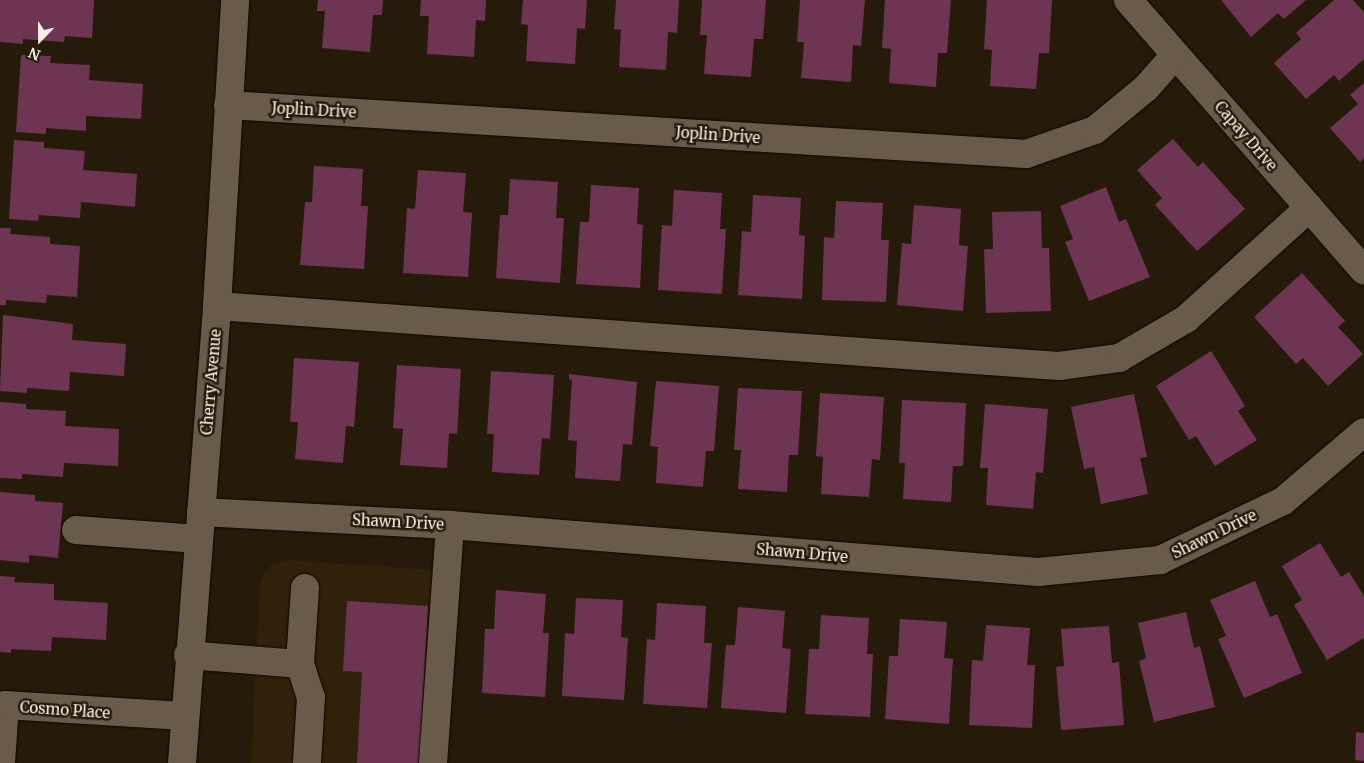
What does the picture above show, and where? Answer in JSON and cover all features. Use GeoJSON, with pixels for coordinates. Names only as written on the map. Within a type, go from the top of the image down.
{"type":"FeatureCollection","features":[{"type":"Feature","properties":{"kind":"street","name":"Cherry Avenue"},"geometry":{"type":"LineString","coordinates":[[182,763],[188,655],[217,306],[235,0]]}},
{"type":"Feature","properties":{"kind":"street","name":"Capay Drive"},"geometry":{"type":"LineString","coordinates":[[1128,0],[1364,272]]}},
{"type":"Feature","properties":{"kind":"street","name":"Joplin Drive"},"geometry":{"type":"LineString","coordinates":[[228,105],[1026,154],[1095,130],[1146,88],[1175,55]]}},
{"type":"Feature","properties":{"kind":"street"},"geometry":{"type":"LineString","coordinates":[[217,306],[1059,366],[1119,358],[1186,319],[1309,208]]}},
{"type":"Feature","properties":{"kind":"street","name":"Shawn Drive"},"geometry":{"type":"LineString","coordinates":[[201,512],[450,525],[1038,572],[1160,560],[1283,501],[1364,432]]}},
{"type":"Feature","properties":{"kind":"street"},"geometry":{"type":"LineString","coordinates":[[433,763],[450,525]]}},
{"type":"Feature","properties":{"kind":"street"},"geometry":{"type":"LineString","coordinates":[[76,530],[198,539]]}},
{"type":"Feature","properties":{"kind":"street"},"geometry":{"type":"LineString","coordinates":[[305,588],[300,664],[311,697],[307,763]]}},
{"type":"Feature","properties":{"kind":"street"},"geometry":{"type":"LineString","coordinates":[[188,655],[300,664]]}},
{"type":"Feature","properties":{"kind":"street","name":"Cosmo Place"},"geometry":{"type":"LineString","coordinates":[[1,763],[5,705],[184,716]]}},
{"type":"Feature","properties":{"kind":"shaded area"},"geometry":{"type":"Polygon","coordinates":[[[287,560],[460,572],[448,763],[251,763],[260,582],[271,565],[287,560]]]}},
{"type":"Feature","properties":{"kind":"building"},"geometry":{"type":"Polygon","coordinates":[[[0,0],[94,0],[92,38],[65,36],[64,42],[23,39],[23,44],[0,42],[0,0]]]}},
{"type":"Feature","properties":{"kind":"building"},"geometry":{"type":"Polygon","coordinates":[[[318,0],[383,0],[382,15],[373,15],[370,52],[322,48],[325,11],[317,11],[318,0]]]}},
{"type":"Feature","properties":{"kind":"building"},"geometry":{"type":"Polygon","coordinates":[[[421,0],[486,0],[485,21],[476,20],[474,57],[427,54],[429,16],[420,16],[421,0]]]}},
{"type":"Feature","properties":{"kind":"building"},"geometry":{"type":"Polygon","coordinates":[[[523,0],[587,0],[585,29],[577,28],[575,64],[526,61],[528,25],[521,24],[523,0]]]}},
{"type":"Feature","properties":{"kind":"building"},"geometry":{"type":"Polygon","coordinates":[[[616,0],[679,0],[677,33],[668,32],[666,70],[619,67],[621,30],[614,29],[616,0]]]}},
{"type":"Feature","properties":{"kind":"building"},"geometry":{"type":"Polygon","coordinates":[[[702,0],[766,0],[763,39],[754,39],[751,77],[704,74],[707,35],[700,35],[702,0]]]}},
{"type":"Feature","properties":{"kind":"building"},"geometry":{"type":"Polygon","coordinates":[[[800,0],[865,0],[861,46],[853,45],[851,82],[801,78],[804,42],[797,42],[800,0]]]}},
{"type":"Feature","properties":{"kind":"building"},"geometry":{"type":"Polygon","coordinates":[[[885,0],[951,0],[947,53],[938,53],[936,87],[889,83],[891,49],[882,48],[885,0]]]}},
{"type":"Feature","properties":{"kind":"building"},"geometry":{"type":"Polygon","coordinates":[[[987,0],[1052,0],[1049,53],[1039,53],[1036,89],[990,86],[992,50],[984,49],[987,0]]]}},
{"type":"Feature","properties":{"kind":"building"},"geometry":{"type":"Polygon","coordinates":[[[1221,0],[1306,0],[1284,19],[1278,13],[1251,37],[1221,0]]]}},
{"type":"Feature","properties":{"kind":"building"},"geometry":{"type":"Polygon","coordinates":[[[1334,0],[1353,0],[1364,12],[1364,59],[1339,81],[1334,75],[1306,99],[1274,63],[1301,39],[1296,33],[1334,0]]]}},
{"type":"Feature","properties":{"kind":"building"},"geometry":{"type":"Polygon","coordinates":[[[21,55],[51,56],[50,63],[90,65],[89,80],[143,84],[141,119],[86,116],[86,131],[46,128],[46,134],[16,132],[21,55]]]}},
{"type":"Feature","properties":{"kind":"building"},"geometry":{"type":"Polygon","coordinates":[[[1364,83],[1364,158],[1360,162],[1330,128],[1358,104],[1350,95],[1364,83]]]}},
{"type":"Feature","properties":{"kind":"building"},"geometry":{"type":"Polygon","coordinates":[[[1173,139],[1198,167],[1203,162],[1245,209],[1197,251],[1155,205],[1162,198],[1137,170],[1173,139]]]}},
{"type":"Feature","properties":{"kind":"building"},"geometry":{"type":"Polygon","coordinates":[[[14,140],[44,142],[44,148],[85,151],[83,170],[137,174],[135,207],[81,202],[80,218],[39,215],[38,221],[9,219],[14,140]]]}},
{"type":"Feature","properties":{"kind":"building"},"geometry":{"type":"Polygon","coordinates":[[[314,166],[363,169],[361,206],[368,206],[364,269],[300,265],[305,202],[312,202],[314,166]]]}},
{"type":"Feature","properties":{"kind":"building"},"geometry":{"type":"Polygon","coordinates":[[[418,170],[466,173],[463,212],[472,213],[468,277],[403,273],[407,208],[415,209],[418,170]]]}},
{"type":"Feature","properties":{"kind":"building"},"geometry":{"type":"Polygon","coordinates":[[[510,179],[558,182],[556,218],[564,218],[560,283],[496,278],[500,215],[508,215],[510,179]]]}},
{"type":"Feature","properties":{"kind":"building"},"geometry":{"type":"Polygon","coordinates":[[[591,185],[639,188],[637,224],[643,225],[640,288],[576,284],[580,222],[589,222],[591,185]]]}},
{"type":"Feature","properties":{"kind":"building"},"geometry":{"type":"Polygon","coordinates":[[[1106,187],[1119,222],[1126,219],[1150,277],[1089,301],[1065,242],[1073,239],[1060,206],[1106,187]]]}},
{"type":"Feature","properties":{"kind":"building"},"geometry":{"type":"Polygon","coordinates":[[[674,190],[722,193],[720,229],[726,229],[722,294],[658,290],[662,225],[672,226],[674,190]]]}},
{"type":"Feature","properties":{"kind":"building"},"geometry":{"type":"Polygon","coordinates":[[[753,195],[801,198],[799,235],[805,236],[802,299],[738,295],[742,231],[751,232],[753,195]]]}},
{"type":"Feature","properties":{"kind":"building"},"geometry":{"type":"Polygon","coordinates":[[[836,201],[883,203],[881,240],[889,240],[886,302],[822,300],[824,237],[834,238],[836,201]]]}},
{"type":"Feature","properties":{"kind":"building"},"geometry":{"type":"Polygon","coordinates":[[[914,205],[961,209],[959,245],[968,246],[963,311],[897,305],[902,243],[911,244],[914,205]]]}},
{"type":"Feature","properties":{"kind":"building"},"geometry":{"type":"Polygon","coordinates":[[[1041,211],[1042,248],[1049,248],[1051,311],[986,313],[984,249],[993,249],[992,212],[1041,211]]]}},
{"type":"Feature","properties":{"kind":"building"},"geometry":{"type":"Polygon","coordinates":[[[0,228],[11,228],[10,234],[50,237],[50,244],[80,246],[77,297],[47,295],[46,303],[6,300],[6,305],[0,305],[0,228]]]}},
{"type":"Feature","properties":{"kind":"building"},"geometry":{"type":"Polygon","coordinates":[[[1302,273],[1345,321],[1338,327],[1363,354],[1328,386],[1303,358],[1296,364],[1254,317],[1302,273]]]}},
{"type":"Feature","properties":{"kind":"building"},"geometry":{"type":"Polygon","coordinates":[[[3,315],[73,324],[72,340],[126,344],[124,376],[70,372],[69,391],[27,388],[27,393],[0,391],[3,315]]]}},
{"type":"Feature","properties":{"kind":"building"},"geometry":{"type":"Polygon","coordinates":[[[1211,351],[1245,406],[1238,411],[1257,440],[1215,466],[1196,436],[1189,440],[1156,386],[1211,351]]]}},
{"type":"Feature","properties":{"kind":"building"},"geometry":{"type":"Polygon","coordinates":[[[294,358],[359,362],[354,427],[346,426],[343,463],[295,459],[298,422],[290,422],[294,358]]]}},
{"type":"Feature","properties":{"kind":"building"},"geometry":{"type":"Polygon","coordinates":[[[397,365],[461,369],[457,434],[449,433],[447,468],[400,465],[403,429],[393,428],[397,365]]]}},
{"type":"Feature","properties":{"kind":"building"},"geometry":{"type":"Polygon","coordinates":[[[491,371],[554,375],[550,439],[542,438],[539,475],[492,472],[494,434],[487,434],[491,371]]]}},
{"type":"Feature","properties":{"kind":"building"},"geometry":{"type":"Polygon","coordinates":[[[569,374],[637,382],[632,445],[623,444],[620,481],[575,478],[577,441],[568,440],[572,380],[569,379],[569,374]]]}},
{"type":"Feature","properties":{"kind":"building"},"geometry":{"type":"Polygon","coordinates":[[[656,381],[719,386],[714,451],[706,451],[703,487],[656,483],[658,447],[650,446],[656,381]]]}},
{"type":"Feature","properties":{"kind":"building"},"geometry":{"type":"Polygon","coordinates":[[[738,388],[802,391],[798,455],[789,455],[787,492],[738,489],[741,450],[734,450],[738,388]]]}},
{"type":"Feature","properties":{"kind":"building"},"geometry":{"type":"Polygon","coordinates":[[[820,393],[884,397],[880,460],[872,459],[869,497],[821,494],[823,457],[816,456],[820,393]]]}},
{"type":"Feature","properties":{"kind":"building"},"geometry":{"type":"Polygon","coordinates":[[[1134,394],[1147,457],[1140,458],[1148,494],[1101,504],[1094,467],[1084,469],[1071,407],[1134,394]]]}},
{"type":"Feature","properties":{"kind":"building"},"geometry":{"type":"Polygon","coordinates":[[[902,400],[966,403],[963,466],[953,466],[951,502],[903,499],[905,463],[899,463],[902,400]]]}},
{"type":"Feature","properties":{"kind":"building"},"geometry":{"type":"Polygon","coordinates":[[[0,402],[26,404],[26,409],[66,411],[65,426],[119,429],[118,466],[64,463],[63,477],[22,474],[22,479],[0,478],[0,402]]]}},
{"type":"Feature","properties":{"kind":"building"},"geometry":{"type":"Polygon","coordinates":[[[985,404],[1048,409],[1043,473],[1036,472],[1033,509],[986,505],[988,468],[980,468],[985,404]]]}},
{"type":"Feature","properties":{"kind":"building"},"geometry":{"type":"Polygon","coordinates":[[[0,492],[35,495],[35,501],[63,503],[58,558],[29,555],[29,563],[0,560],[0,492]]]}},
{"type":"Feature","properties":{"kind":"building"},"geometry":{"type":"Polygon","coordinates":[[[1320,543],[1341,577],[1349,572],[1364,596],[1364,638],[1327,660],[1294,605],[1302,600],[1282,566],[1320,543]]]}},
{"type":"Feature","properties":{"kind":"building"},"geometry":{"type":"Polygon","coordinates":[[[0,576],[15,577],[14,582],[54,584],[54,600],[108,603],[106,640],[52,637],[51,651],[11,649],[11,653],[0,652],[0,576]]]}},
{"type":"Feature","properties":{"kind":"building"},"geometry":{"type":"Polygon","coordinates":[[[1255,581],[1270,617],[1277,614],[1302,673],[1244,698],[1218,639],[1226,636],[1210,600],[1255,581]]]}},
{"type":"Feature","properties":{"kind":"building"},"geometry":{"type":"Polygon","coordinates":[[[496,590],[546,594],[543,633],[549,633],[545,697],[482,693],[485,629],[494,629],[496,590]]]}},
{"type":"Feature","properties":{"kind":"building"},"geometry":{"type":"Polygon","coordinates":[[[576,598],[623,600],[621,637],[628,638],[624,700],[562,696],[565,633],[574,634],[576,598]]]}},
{"type":"Feature","properties":{"kind":"building"},"geometry":{"type":"Polygon","coordinates":[[[347,601],[428,606],[419,763],[357,763],[362,672],[343,671],[347,601]]]}},
{"type":"Feature","properties":{"kind":"building"},"geometry":{"type":"Polygon","coordinates":[[[657,603],[706,606],[704,643],[712,643],[707,708],[643,704],[647,639],[655,640],[657,603]]]}},
{"type":"Feature","properties":{"kind":"building"},"geometry":{"type":"Polygon","coordinates":[[[738,607],[785,611],[782,648],[791,649],[786,713],[721,708],[726,645],[735,645],[738,607]]]}},
{"type":"Feature","properties":{"kind":"building"},"geometry":{"type":"Polygon","coordinates":[[[1186,612],[1194,648],[1200,646],[1215,707],[1154,722],[1139,661],[1146,658],[1138,623],[1186,612]]]}},
{"type":"Feature","properties":{"kind":"building"},"geometry":{"type":"Polygon","coordinates":[[[821,615],[869,618],[867,654],[873,654],[870,717],[805,714],[809,649],[819,649],[821,615]]]}},
{"type":"Feature","properties":{"kind":"building"},"geometry":{"type":"Polygon","coordinates":[[[900,619],[947,622],[944,658],[953,659],[949,724],[885,719],[889,656],[898,656],[900,619]]]}},
{"type":"Feature","properties":{"kind":"building"},"geometry":{"type":"Polygon","coordinates":[[[986,625],[1030,628],[1027,665],[1035,665],[1032,728],[969,725],[972,660],[983,661],[986,625]]]}},
{"type":"Feature","properties":{"kind":"building"},"geometry":{"type":"Polygon","coordinates":[[[1109,626],[1112,663],[1119,662],[1124,725],[1061,730],[1056,667],[1064,666],[1061,629],[1109,626]]]}},
{"type":"Feature","properties":{"kind":"building"},"geometry":{"type":"Polygon","coordinates":[[[1356,732],[1364,733],[1364,761],[1355,760],[1356,732]]]}}]}
